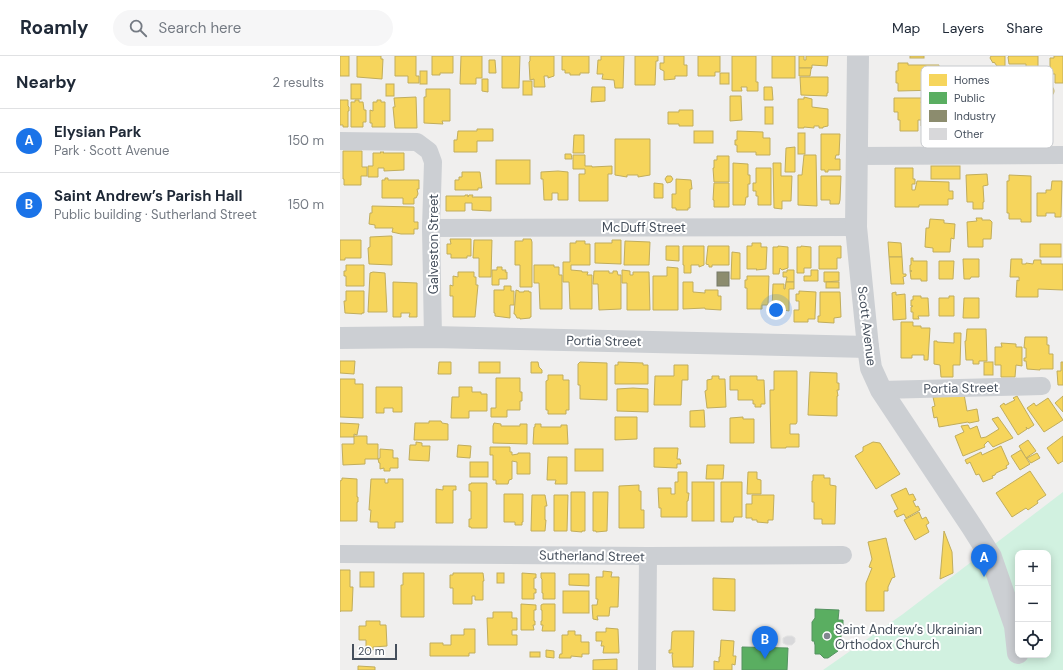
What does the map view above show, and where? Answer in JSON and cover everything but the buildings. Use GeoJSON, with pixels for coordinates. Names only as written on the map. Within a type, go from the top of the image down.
{"type":"FeatureCollection","features":[{"type":"Feature","properties":{"kind":"street","name":"Scott Avenue"},"geometry":{"type":"LineString","coordinates":[[858,56],[856,227],[871,368],[881,390],[976,532],[991,557],[1015,626]]}},
{"type":"Feature","properties":{"kind":"street","name":"Galveston Street"},"geometry":{"type":"LineString","coordinates":[[340,141],[417,142],[428,151],[433,162],[433,337]]}},
{"type":"Feature","properties":{"kind":"street"},"geometry":{"type":"LineString","coordinates":[[857,156],[1063,155]]}},
{"type":"Feature","properties":{"kind":"street","name":"McDuff Street"},"geometry":{"type":"LineString","coordinates":[[432,228],[856,227]]}},
{"type":"Feature","properties":{"kind":"street","name":"Portia Street"},"geometry":{"type":"LineString","coordinates":[[340,338],[433,337],[868,346]]}},
{"type":"Feature","properties":{"kind":"street","name":"Portia Street"},"geometry":{"type":"LineString","coordinates":[[881,390],[1042,386]]}},
{"type":"Feature","properties":{"kind":"street","name":"Sutherland Street"},"geometry":{"type":"LineString","coordinates":[[340,554],[648,556],[843,555]]}},
{"type":"Feature","properties":{"kind":"street"},"geometry":{"type":"LineString","coordinates":[[647,670],[648,556]]}},
{"type":"Feature","properties":{"kind":"street","name":"Scott Avenue"},"geometry":{"type":"LineString","coordinates":[[1018,658],[1020,670]]}},
{"type":"Feature","properties":{"kind":"green space"},"geometry":{"type":"Polygon","coordinates":[[[1063,492],[1063,670],[823,670],[903,614],[1063,492]]]}},
{"type":"Feature","properties":{"kind":"place","name":"Elysian Park"},"geometry":{"type":"Point","coordinates":[984,577]}},
{"type":"Feature","properties":{"kind":"place","name":"Saint Andrew’s Ukrainian Orthodox Church"},"geometry":{"type":"Point","coordinates":[827,636]}},
{"type":"Feature","properties":{"kind":"place","name":"Saint Andrew’s Parish Hall"},"geometry":{"type":"Point","coordinates":[765,659]}}]}
